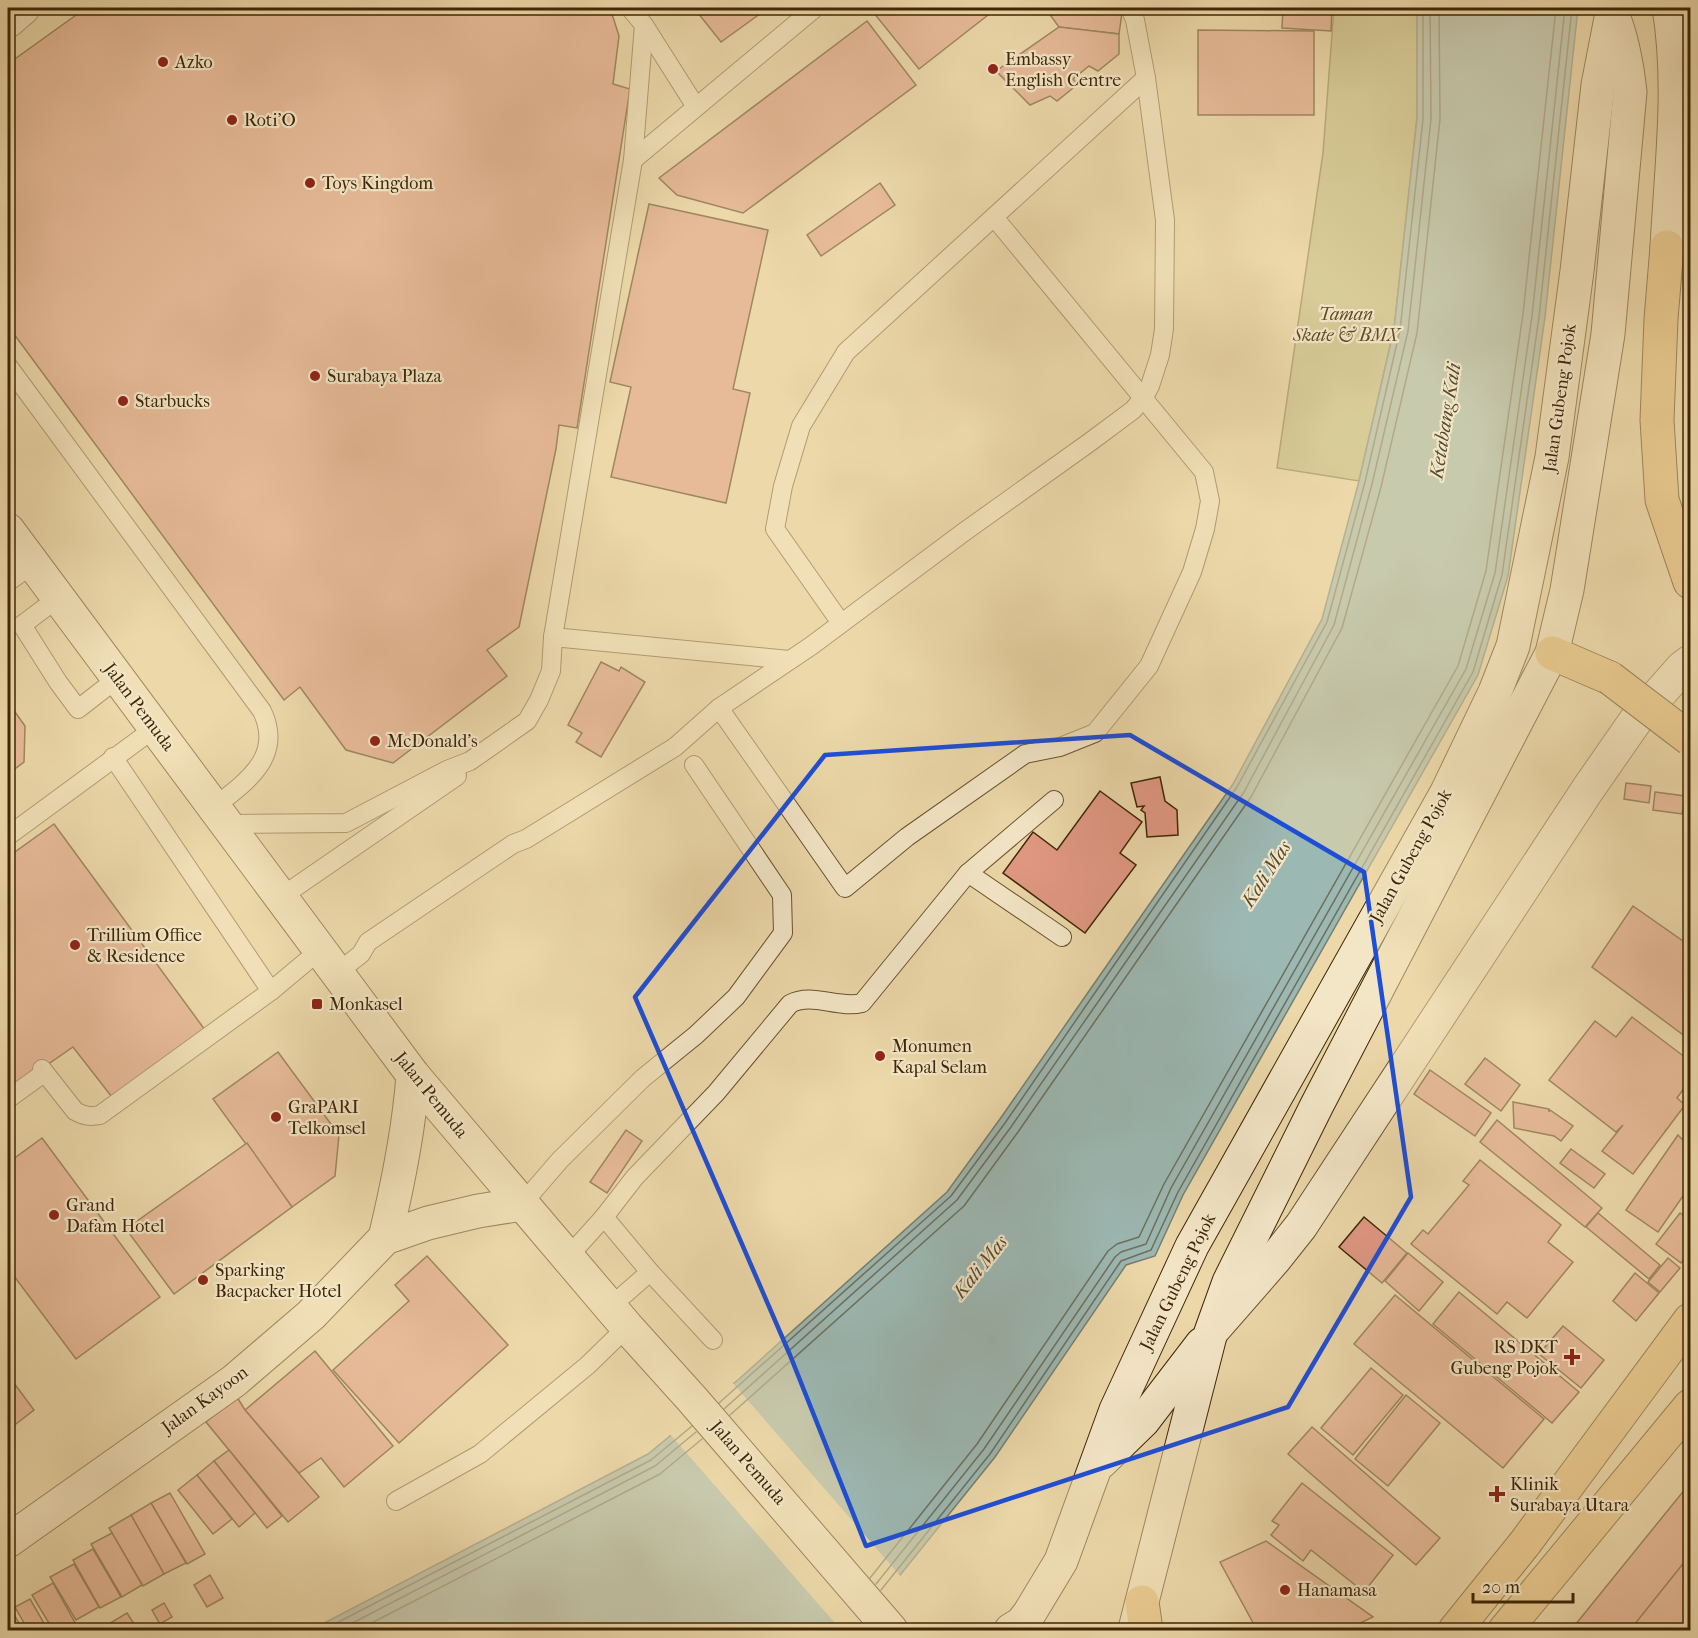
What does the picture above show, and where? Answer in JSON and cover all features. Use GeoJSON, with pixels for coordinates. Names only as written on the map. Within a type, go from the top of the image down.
{"type":"FeatureCollection","features":[{"type":"Feature","properties":{"kind":"main road"},"geometry":{"type":"LineString","coordinates":[[8,21],[23,8]]}},
{"type":"Feature","properties":{"kind":"main road"},"geometry":{"type":"LineString","coordinates":[[1670,8],[1676,78],[1657,420],[1662,500],[1690,582]]}},
{"type":"Feature","properties":{"kind":"main road"},"geometry":{"type":"LineString","coordinates":[[1686,8],[1690,24]]}},
{"type":"Feature","properties":{"kind":"main road","name":"Jalan Gubeng Pojok"},"geometry":{"type":"LineString","coordinates":[[1141,1621],[1211,1332],[1229,1282],[1317,1105],[1552,653],[1567,590],[1608,334],[1630,92],[1627,61],[1612,10]]}},
{"type":"Feature","properties":{"kind":"main road","name":"Jalan Gubeng Pojok"},"geometry":{"type":"LineString","coordinates":[[1011,1630],[1021,1624],[1029,1614],[1061,1561],[1116,1410],[1192,1246],[1446,792],[1495,692],[1513,646],[1552,457],[1577,271],[1598,85],[1612,10]]}},
{"type":"Feature","properties":{"kind":"main road","name":"Jalan Pemuda"},"geometry":{"type":"LineString","coordinates":[[8,530],[20,573],[58,598],[281,897],[339,959],[413,1075],[567,1258],[885,1623]]}},
{"type":"Feature","properties":{"kind":"main road"},"geometry":{"type":"LineString","coordinates":[[1552,653],[1610,678],[1690,739]]}},
{"type":"Feature","properties":{"kind":"main road"},"geometry":{"type":"LineString","coordinates":[[1096,1467],[1143,1421],[1211,1332],[1301,1226],[1588,789],[1636,720],[1690,662]]}},
{"type":"Feature","properties":{"kind":"main road"},"geometry":{"type":"LineString","coordinates":[[385,1238],[402,1167],[413,1075]]}},
{"type":"Feature","properties":{"kind":"main road","name":"Jalan Kayoon"},"geometry":{"type":"LineString","coordinates":[[8,1541],[234,1381],[311,1315],[385,1238],[428,1223],[478,1211],[522,1204]]}},
{"type":"Feature","properties":{"kind":"main road"},"geometry":{"type":"LineString","coordinates":[[1455,1630],[1525,1543],[1690,1320]]}},
{"type":"Feature","properties":{"kind":"main road"},"geometry":{"type":"LineString","coordinates":[[1505,1630],[1690,1406]]}},
{"type":"Feature","properties":{"kind":"lane"},"geometry":{"type":"LineString","coordinates":[[630,8],[644,25],[696,107]]}},
{"type":"Feature","properties":{"kind":"lane"},"geometry":{"type":"LineString","coordinates":[[633,160],[815,8]]}},
{"type":"Feature","properties":{"kind":"lane"},"geometry":{"type":"LineString","coordinates":[[8,1099],[43,1071],[75,1110],[91,1117],[100,1115],[271,991],[339,959],[368,942],[513,844],[526,840],[675,747],[719,708],[841,623],[1133,410],[1150,386],[1160,356],[1164,329],[1165,220],[1146,78],[1135,20],[1130,8]]}},
{"type":"Feature","properties":{"kind":"lane"},"geometry":{"type":"LineString","coordinates":[[220,816],[346,823],[447,770],[470,761],[527,721],[539,700],[551,671],[553,637],[633,160],[644,25]]}},
{"type":"Feature","properties":{"kind":"lane"},"geometry":{"type":"LineString","coordinates":[[841,623],[775,529],[783,486],[801,426],[846,352],[1146,78]]}},
{"type":"Feature","properties":{"kind":"lane"},"geometry":{"type":"LineString","coordinates":[[719,708],[845,888],[907,837],[1025,754],[1060,747],[1095,733],[1149,666],[1192,572],[1205,529],[1210,501],[1204,472],[994,217]]}},
{"type":"Feature","properties":{"kind":"lane"},"geometry":{"type":"LineString","coordinates":[[8,366],[262,711],[269,726],[266,755],[220,816]]}},
{"type":"Feature","properties":{"kind":"lane"},"geometry":{"type":"LineString","coordinates":[[58,598],[22,625],[78,709],[118,678]]}},
{"type":"Feature","properties":{"kind":"lane"},"geometry":{"type":"LineString","coordinates":[[553,637],[789,660]]}},
{"type":"Feature","properties":{"kind":"lane"},"geometry":{"type":"LineString","coordinates":[[8,836],[155,728]]}},
{"type":"Feature","properties":{"kind":"lane"},"geometry":{"type":"LineString","coordinates":[[113,757],[271,991]]}},
{"type":"Feature","properties":{"kind":"lane"},"geometry":{"type":"LineString","coordinates":[[281,897],[456,777],[470,761]]}},
{"type":"Feature","properties":{"kind":"lane"},"geometry":{"type":"LineString","coordinates":[[522,1204],[560,1160],[643,1078],[696,1035],[736,997],[783,933],[782,895],[693,765]]}},
{"type":"Feature","properties":{"kind":"lane"},"geometry":{"type":"LineString","coordinates":[[567,1258],[604,1217],[635,1177],[716,1093],[790,1004],[801,998],[850,1006],[862,1003],[968,873],[1054,800]]}},
{"type":"Feature","properties":{"kind":"lane"},"geometry":{"type":"LineString","coordinates":[[968,873],[1062,937]]}},
{"type":"Feature","properties":{"kind":"lane"},"geometry":{"type":"LineString","coordinates":[[604,1217],[712,1340]]}},
{"type":"Feature","properties":{"kind":"lane"},"geometry":{"type":"LineString","coordinates":[[396,1501],[480,1454],[588,1365],[650,1272]]}},
{"type":"Feature","properties":{"kind":"highlighted area"},"geometry":{"type":"Polygon","coordinates":[[[1130,735],[1364,872],[1411,1197],[1288,1407],[866,1546],[790,1355],[635,997],[825,755],[1130,735]]]}},
{"type":"Feature","properties":{"kind":"green space","name":"Taman Skate & BMX"},"geometry":{"type":"Polygon","coordinates":[[[1334,8],[1417,8],[1417,118],[1394,329],[1359,481],[1277,468],[1323,153],[1334,8]]]}},
{"type":"Feature","properties":{"kind":"water"},"geometry":{"type":"Polygon","coordinates":[[[1417,8],[1578,8],[1545,317],[1508,576],[1478,675],[1183,1195],[1155,1256],[1126,1265],[995,1457],[856,1630],[311,1630],[648,1454],[739,1379],[947,1192],[1233,784],[1322,619],[1359,481],[1394,329],[1417,118],[1417,8]]]}},
{"type":"Feature","properties":{"kind":"pier"},"geometry":{"type":"Polygon","coordinates":[[[731,1381],[902,1578],[860,1630],[841,1630],[669,1433],[731,1381]]]}},
{"type":"Feature","properties":{"kind":"building","name":"Surabaya Plaza"},"geometry":{"type":"Polygon","coordinates":[[[86,8],[607,8],[613,17],[619,36],[613,84],[630,89],[577,428],[559,425],[519,627],[487,650],[507,676],[393,763],[346,750],[300,687],[284,700],[8,326],[8,64],[86,8]]]}},
{"type":"Feature","properties":{"kind":"building"},"geometry":{"type":"Polygon","coordinates":[[[694,8],[768,8],[721,42],[694,8]]]}},
{"type":"Feature","properties":{"kind":"building"},"geometry":{"type":"Polygon","coordinates":[[[879,8],[997,8],[919,69],[873,12],[879,8]]]}},
{"type":"Feature","properties":{"kind":"building"},"geometry":{"type":"Polygon","coordinates":[[[1045,8],[1117,8],[1122,13],[1119,34],[1059,27],[1045,8]]]}},
{"type":"Feature","properties":{"kind":"building"},"geometry":{"type":"Polygon","coordinates":[[[1283,8],[1332,8],[1331,31],[1282,28],[1283,8]]]}},
{"type":"Feature","properties":{"kind":"building"},"geometry":{"type":"Polygon","coordinates":[[[867,21],[916,85],[743,213],[677,195],[659,178],[867,21]]]}},
{"type":"Feature","properties":{"kind":"building"},"geometry":{"type":"Polygon","coordinates":[[[1059,27],[1119,34],[1119,54],[1098,71],[1089,66],[1073,79],[1078,84],[1057,101],[1050,96],[1030,105],[996,71],[1059,27]]]}},
{"type":"Feature","properties":{"kind":"building"},"geometry":{"type":"Polygon","coordinates":[[[1198,30],[1314,31],[1314,115],[1198,115],[1198,30]]]}},
{"type":"Feature","properties":{"kind":"building"},"geometry":{"type":"Polygon","coordinates":[[[880,183],[895,205],[821,256],[807,235],[880,183]]]}},
{"type":"Feature","properties":{"kind":"building"},"geometry":{"type":"Polygon","coordinates":[[[649,204],[768,230],[733,389],[750,393],[726,503],[611,477],[631,387],[610,382],[649,204]]]}},
{"type":"Feature","properties":{"kind":"building"},"geometry":{"type":"Polygon","coordinates":[[[601,662],[619,671],[621,667],[645,682],[601,757],[576,742],[582,733],[568,725],[601,662]]]}},
{"type":"Feature","properties":{"kind":"building"},"geometry":{"type":"Polygon","coordinates":[[[8,702],[25,726],[24,762],[8,774],[8,702]]]}},
{"type":"Feature","properties":{"kind":"building"},"geometry":{"type":"Polygon","coordinates":[[[1160,777],[1165,801],[1177,810],[1178,835],[1147,837],[1145,813],[1141,810],[1144,806],[1137,807],[1131,783],[1160,777]]]}},
{"type":"Feature","properties":{"kind":"building"},"geometry":{"type":"Polygon","coordinates":[[[1626,783],[1651,786],[1649,803],[1624,799],[1626,783]]]}},
{"type":"Feature","properties":{"kind":"building"},"geometry":{"type":"Polygon","coordinates":[[[1100,791],[1142,822],[1120,853],[1136,865],[1085,933],[1003,873],[1033,832],[1057,850],[1100,791]]]}},
{"type":"Feature","properties":{"kind":"building"},"geometry":{"type":"Polygon","coordinates":[[[1655,792],[1685,796],[1682,814],[1653,810],[1655,792]]]}},
{"type":"Feature","properties":{"kind":"building","name":"Trillium Office & Residence"},"geometry":{"type":"Polygon","coordinates":[[[54,824],[208,1034],[115,1101],[73,1047],[8,1092],[8,857],[54,824]]]}},
{"type":"Feature","properties":{"kind":"building"},"geometry":{"type":"Polygon","coordinates":[[[1633,906],[1690,946],[1690,1040],[1592,967],[1633,906]]]}},
{"type":"Feature","properties":{"kind":"building"},"geometry":{"type":"Polygon","coordinates":[[[1632,1017],[1690,1061],[1690,1080],[1677,1098],[1685,1105],[1633,1174],[1602,1151],[1623,1125],[1616,1132],[1549,1080],[1595,1021],[1616,1037],[1632,1017]]]}},
{"type":"Feature","properties":{"kind":"building","name":"GraPARI Telkomsel"},"geometry":{"type":"Polygon","coordinates":[[[278,1052],[339,1135],[335,1176],[292,1207],[213,1099],[278,1052]]]}},
{"type":"Feature","properties":{"kind":"building"},"geometry":{"type":"Polygon","coordinates":[[[1485,1058],[1520,1085],[1501,1111],[1465,1084],[1485,1058]]]}},
{"type":"Feature","properties":{"kind":"building"},"geometry":{"type":"Polygon","coordinates":[[[1430,1070],[1491,1113],[1475,1136],[1414,1094],[1430,1070]]]}},
{"type":"Feature","properties":{"kind":"building"},"geometry":{"type":"Polygon","coordinates":[[[1513,1102],[1549,1109],[1549,1112],[1550,1110],[1573,1126],[1561,1141],[1554,1136],[1514,1128],[1513,1102]]]}},
{"type":"Feature","properties":{"kind":"building"},"geometry":{"type":"Polygon","coordinates":[[[1497,1120],[1602,1208],[1585,1227],[1480,1142],[1497,1120]]]}},
{"type":"Feature","properties":{"kind":"building"},"geometry":{"type":"Polygon","coordinates":[[[626,1130],[642,1141],[607,1193],[590,1182],[626,1130]]]}},
{"type":"Feature","properties":{"kind":"building"},"geometry":{"type":"Polygon","coordinates":[[[1678,1135],[1690,1147],[1690,1186],[1658,1232],[1626,1210],[1678,1135]]]}},
{"type":"Feature","properties":{"kind":"building","name":"Grand Dafam Hotel"},"geometry":{"type":"Polygon","coordinates":[[[42,1138],[160,1297],[76,1359],[8,1268],[8,1163],[42,1138]]]}},
{"type":"Feature","properties":{"kind":"building"},"geometry":{"type":"Polygon","coordinates":[[[247,1143],[292,1207],[174,1294],[126,1229],[247,1143]]]}},
{"type":"Feature","properties":{"kind":"building"},"geometry":{"type":"Polygon","coordinates":[[[1571,1149],[1605,1174],[1594,1188],[1560,1163],[1571,1149]]]}},
{"type":"Feature","properties":{"kind":"building"},"geometry":{"type":"Polygon","coordinates":[[[1480,1160],[1561,1225],[1548,1242],[1573,1262],[1527,1318],[1507,1302],[1497,1314],[1411,1244],[1423,1230],[1428,1234],[1469,1185],[1463,1181],[1480,1160]]]}},
{"type":"Feature","properties":{"kind":"building"},"geometry":{"type":"Polygon","coordinates":[[[1598,1213],[1660,1265],[1649,1279],[1586,1227],[1598,1213]]]}},
{"type":"Feature","properties":{"kind":"building"},"geometry":{"type":"Polygon","coordinates":[[[1680,1213],[1690,1220],[1690,1250],[1681,1263],[1656,1244],[1680,1213]]]}},
{"type":"Feature","properties":{"kind":"building"},"geometry":{"type":"Polygon","coordinates":[[[1364,1217],[1407,1253],[1382,1283],[1339,1247],[1364,1217]]]}},
{"type":"Feature","properties":{"kind":"building"},"geometry":{"type":"Polygon","coordinates":[[[1408,1253],[1443,1282],[1419,1311],[1385,1281],[1408,1253]]]}},
{"type":"Feature","properties":{"kind":"building"},"geometry":{"type":"Polygon","coordinates":[[[427,1256],[508,1345],[399,1443],[333,1370],[409,1301],[395,1285],[427,1256]]]}},
{"type":"Feature","properties":{"kind":"building"},"geometry":{"type":"Polygon","coordinates":[[[1668,1258],[1680,1268],[1660,1292],[1648,1282],[1668,1258]]]}},
{"type":"Feature","properties":{"kind":"building"},"geometry":{"type":"Polygon","coordinates":[[[1635,1273],[1659,1293],[1636,1321],[1613,1301],[1635,1273]]]}},
{"type":"Feature","properties":{"kind":"building"},"geometry":{"type":"Polygon","coordinates":[[[1459,1292],[1579,1392],[1552,1423],[1433,1324],[1459,1292]]]}},
{"type":"Feature","properties":{"kind":"building"},"geometry":{"type":"Polygon","coordinates":[[[1395,1295],[1544,1419],[1503,1468],[1354,1344],[1395,1295]]]}},
{"type":"Feature","properties":{"kind":"building","name":"RS DKT Gubeng Pojok"},"geometry":{"type":"Polygon","coordinates":[[[1563,1326],[1604,1360],[1581,1388],[1539,1354],[1563,1326]]]}},
{"type":"Feature","properties":{"kind":"building"},"geometry":{"type":"Polygon","coordinates":[[[315,1351],[393,1446],[344,1487],[321,1458],[299,1473],[245,1410],[315,1351]]]}},
{"type":"Feature","properties":{"kind":"building"},"geometry":{"type":"Polygon","coordinates":[[[1371,1368],[1403,1395],[1353,1455],[1321,1428],[1371,1368]]]}},
{"type":"Feature","properties":{"kind":"building"},"geometry":{"type":"Polygon","coordinates":[[[8,1375],[34,1410],[8,1430],[8,1375]]]}},
{"type":"Feature","properties":{"kind":"building"},"geometry":{"type":"Polygon","coordinates":[[[1406,1395],[1440,1423],[1388,1486],[1355,1459],[1406,1395]]]}},
{"type":"Feature","properties":{"kind":"building"},"geometry":{"type":"Polygon","coordinates":[[[237,1397],[245,1410],[319,1497],[288,1522],[206,1422],[237,1397]]]}},
{"type":"Feature","properties":{"kind":"building"},"geometry":{"type":"Polygon","coordinates":[[[1312,1427],[1440,1538],[1416,1565],[1288,1454],[1312,1427]]]}},
{"type":"Feature","properties":{"kind":"building"},"geometry":{"type":"Polygon","coordinates":[[[229,1450],[282,1516],[267,1528],[214,1461],[229,1450]]]}},
{"type":"Feature","properties":{"kind":"building"},"geometry":{"type":"Polygon","coordinates":[[[214,1461],[255,1513],[239,1527],[197,1475],[214,1461]]]}},
{"type":"Feature","properties":{"kind":"building"},"geometry":{"type":"Polygon","coordinates":[[[197,1475],[232,1519],[213,1534],[178,1490],[197,1475]]]}},
{"type":"Feature","properties":{"kind":"building"},"geometry":{"type":"Polygon","coordinates":[[[1302,1483],[1393,1555],[1364,1592],[1311,1550],[1303,1561],[1271,1535],[1279,1525],[1272,1521],[1302,1483]]]}},
{"type":"Feature","properties":{"kind":"building"},"geometry":{"type":"Polygon","coordinates":[[[1690,1483],[1690,1565],[1637,1630],[1571,1630],[1690,1483]]]}},
{"type":"Feature","properties":{"kind":"building"},"geometry":{"type":"Polygon","coordinates":[[[170,1493],[205,1554],[187,1564],[151,1503],[170,1493]]]}},
{"type":"Feature","properties":{"kind":"building"},"geometry":{"type":"Polygon","coordinates":[[[151,1503],[186,1563],[164,1574],[131,1515],[151,1503]]]}},
{"type":"Feature","properties":{"kind":"building"},"geometry":{"type":"Polygon","coordinates":[[[131,1515],[164,1574],[143,1586],[109,1528],[131,1515]]]}},
{"type":"Feature","properties":{"kind":"building"},"geometry":{"type":"Polygon","coordinates":[[[112,1533],[142,1585],[122,1597],[91,1544],[112,1533]]]}},
{"type":"Feature","properties":{"kind":"building","name":"Hanamasa"},"geometry":{"type":"Polygon","coordinates":[[[1266,1541],[1373,1617],[1346,1630],[1257,1630],[1220,1562],[1266,1541]]]}},
{"type":"Feature","properties":{"kind":"building"},"geometry":{"type":"Polygon","coordinates":[[[93,1549],[121,1597],[100,1608],[73,1560],[93,1549]]]}},
{"type":"Feature","properties":{"kind":"building"},"geometry":{"type":"Polygon","coordinates":[[[1690,1555],[1690,1630],[1630,1630],[1690,1555]]]}},
{"type":"Feature","properties":{"kind":"building"},"geometry":{"type":"Polygon","coordinates":[[[74,1564],[99,1607],[76,1620],[50,1577],[74,1564]]]}},
{"type":"Feature","properties":{"kind":"building"},"geometry":{"type":"Polygon","coordinates":[[[210,1575],[223,1598],[207,1607],[194,1585],[210,1575]]]}},
{"type":"Feature","properties":{"kind":"building"},"geometry":{"type":"Polygon","coordinates":[[[53,1583],[79,1630],[53,1630],[32,1595],[53,1583]]]}},
{"type":"Feature","properties":{"kind":"building"},"geometry":{"type":"Polygon","coordinates":[[[30,1599],[48,1630],[28,1630],[15,1607],[30,1599]]]}},
{"type":"Feature","properties":{"kind":"building"},"geometry":{"type":"Polygon","coordinates":[[[164,1603],[172,1617],[160,1624],[152,1610],[164,1603]]]}},
{"type":"Feature","properties":{"kind":"building"},"geometry":{"type":"Polygon","coordinates":[[[12,1611],[23,1630],[8,1630],[8,1613],[12,1611]]]}},
{"type":"Feature","properties":{"kind":"building"},"geometry":{"type":"Polygon","coordinates":[[[127,1613],[138,1630],[104,1630],[102,1628],[127,1613]]]}},
{"type":"Feature","properties":{"kind":"place","name":"Azko"},"geometry":{"type":"Point","coordinates":[163,62]}},
{"type":"Feature","properties":{"kind":"place","name":"Embassy English Centre"},"geometry":{"type":"Point","coordinates":[993,69]}},
{"type":"Feature","properties":{"kind":"place","name":"Roti'O"},"geometry":{"type":"Point","coordinates":[232,120]}},
{"type":"Feature","properties":{"kind":"place","name":"Toys Kingdom"},"geometry":{"type":"Point","coordinates":[310,183]}},
{"type":"Feature","properties":{"kind":"place","name":"Surabaya Plaza"},"geometry":{"type":"Point","coordinates":[315,376]}},
{"type":"Feature","properties":{"kind":"place","name":"Starbucks"},"geometry":{"type":"Point","coordinates":[123,401]}},
{"type":"Feature","properties":{"kind":"place","name":"McDonald's"},"geometry":{"type":"Point","coordinates":[375,741]}},
{"type":"Feature","properties":{"kind":"place","name":"Trillium Office & Residence"},"geometry":{"type":"Point","coordinates":[75,945]}},
{"type":"Feature","properties":{"kind":"place","name":"Monkasel"},"geometry":{"type":"Point","coordinates":[317,1004]}},
{"type":"Feature","properties":{"kind":"place","name":"Monumen Kapal Selam"},"geometry":{"type":"Point","coordinates":[880,1056]}},
{"type":"Feature","properties":{"kind":"place","name":"GraPARI Telkomsel"},"geometry":{"type":"Point","coordinates":[276,1117]}},
{"type":"Feature","properties":{"kind":"place","name":"Grand Dafam Hotel"},"geometry":{"type":"Point","coordinates":[54,1215]}},
{"type":"Feature","properties":{"kind":"place","name":"Sparking Bacpacker Hotel"},"geometry":{"type":"Point","coordinates":[203,1280]}},
{"type":"Feature","properties":{"kind":"place","name":"RS DKT Gubeng Pojok"},"geometry":{"type":"Point","coordinates":[1572,1357]}},
{"type":"Feature","properties":{"kind":"place","name":"Klinik Surabaya Utara"},"geometry":{"type":"Point","coordinates":[1497,1494]}},
{"type":"Feature","properties":{"kind":"place","name":"Hanamasa"},"geometry":{"type":"Point","coordinates":[1285,1590]}},
{"type":"Feature","properties":{"kind":"water label","name":"Ketabang Kali"},"geometry":{"type":"Point","coordinates":[1445,421]}},
{"type":"Feature","properties":{"kind":"water label","name":"Kali Mas"},"geometry":{"type":"Point","coordinates":[1266,874]}},
{"type":"Feature","properties":{"kind":"water label","name":"Kali Mas"},"geometry":{"type":"Point","coordinates":[980,1267]}}]}
